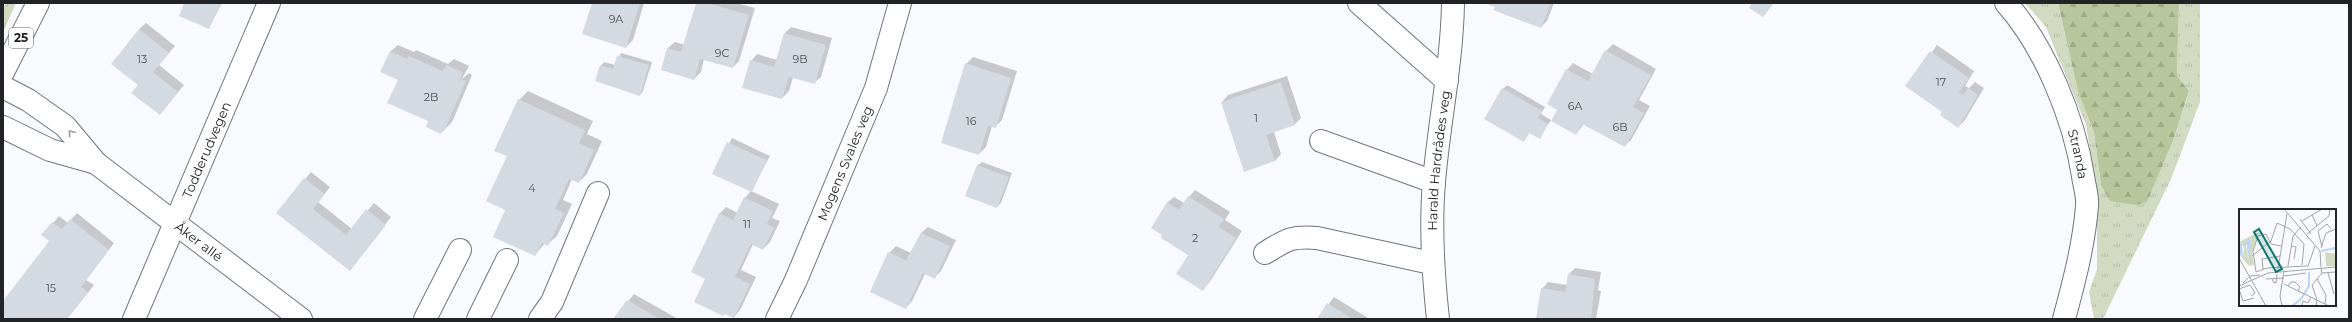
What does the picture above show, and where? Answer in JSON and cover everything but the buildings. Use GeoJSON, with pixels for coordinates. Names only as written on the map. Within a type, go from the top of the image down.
{"type":"FeatureCollection","features":[{"type":"Feature","properties":{"kind":"main road","name":"25"},"geometry":{"type":"LineString","coordinates":[[3,72],[38,3]]}},
{"type":"Feature","properties":{"kind":"main road","name":"Todderudvegen"},"geometry":{"type":"LineString","coordinates":[[134,319],[269,3]]}},
{"type":"Feature","properties":{"kind":"main road"},"geometry":{"type":"LineString","coordinates":[[1359,3],[1447,82]]}},
{"type":"Feature","properties":{"kind":"main road","name":"Harald Hardrådes veg"},"geometry":{"type":"LineString","coordinates":[[1438,319],[1431,263],[1434,182],[1447,82],[1453,3]]}},
{"type":"Feature","properties":{"kind":"main road","name":"Stranda"},"geometry":{"type":"LineString","coordinates":[[2006,3],[2016,14],[2046,65],[2068,112],[2080,155],[2087,204],[2079,262],[2064,319]]}},
{"type":"Feature","properties":{"kind":"main road","name":"Mogens Svales veg"},"geometry":{"type":"LineString","coordinates":[[776,319],[796,280],[876,88],[895,4]]}},
{"type":"Feature","properties":{"kind":"main road","name":"Åker allé"},"geometry":{"type":"LineString","coordinates":[[3,87],[28,100],[65,126],[96,163],[176,222],[301,319]]}},
{"type":"Feature","properties":{"kind":"main road","name":"Åker allé"},"geometry":{"type":"LineString","coordinates":[[3,127],[50,150],[96,163]]}},
{"type":"Feature","properties":{"kind":"main road"},"geometry":{"type":"LineString","coordinates":[[1321,141],[1434,182]]}},
{"type":"Feature","properties":{"kind":"main road"},"geometry":{"type":"LineString","coordinates":[[540,319],[552,302],[598,193]]}},
{"type":"Feature","properties":{"kind":"main road"},"geometry":{"type":"LineString","coordinates":[[1265,254],[1287,239],[1304,237],[1317,238],[1431,263]]}},
{"type":"Feature","properties":{"kind":"main road"},"geometry":{"type":"LineString","coordinates":[[426,319],[460,250]]}},
{"type":"Feature","properties":{"kind":"main road"},"geometry":{"type":"LineString","coordinates":[[478,319],[507,260]]}},
{"type":"Feature","properties":{"kind":"green space"},"geometry":{"type":"Polygon","coordinates":[[[6,3],[16,3],[3,32],[3,9],[6,3]]]}},
{"type":"Feature","properties":{"kind":"green space"},"geometry":{"type":"Polygon","coordinates":[[[2025,3],[2058,3],[2078,92],[2094,132],[2101,185],[2147,202],[2173,141],[2189,92],[2177,76],[2179,3],[2200,3],[2200,102],[2171,179],[2103,319],[2094,319],[2089,292],[2097,269],[2097,191],[2086,125],[2046,27],[2025,3]]]}},
{"type":"Feature","properties":{"kind":"green space"},"geometry":{"type":"Polygon","coordinates":[[[2058,3],[2179,3],[2177,76],[2189,91],[2173,141],[2147,202],[2136,205],[2110,201],[2101,185],[2094,132],[2078,92],[2058,3]]]}}]}
